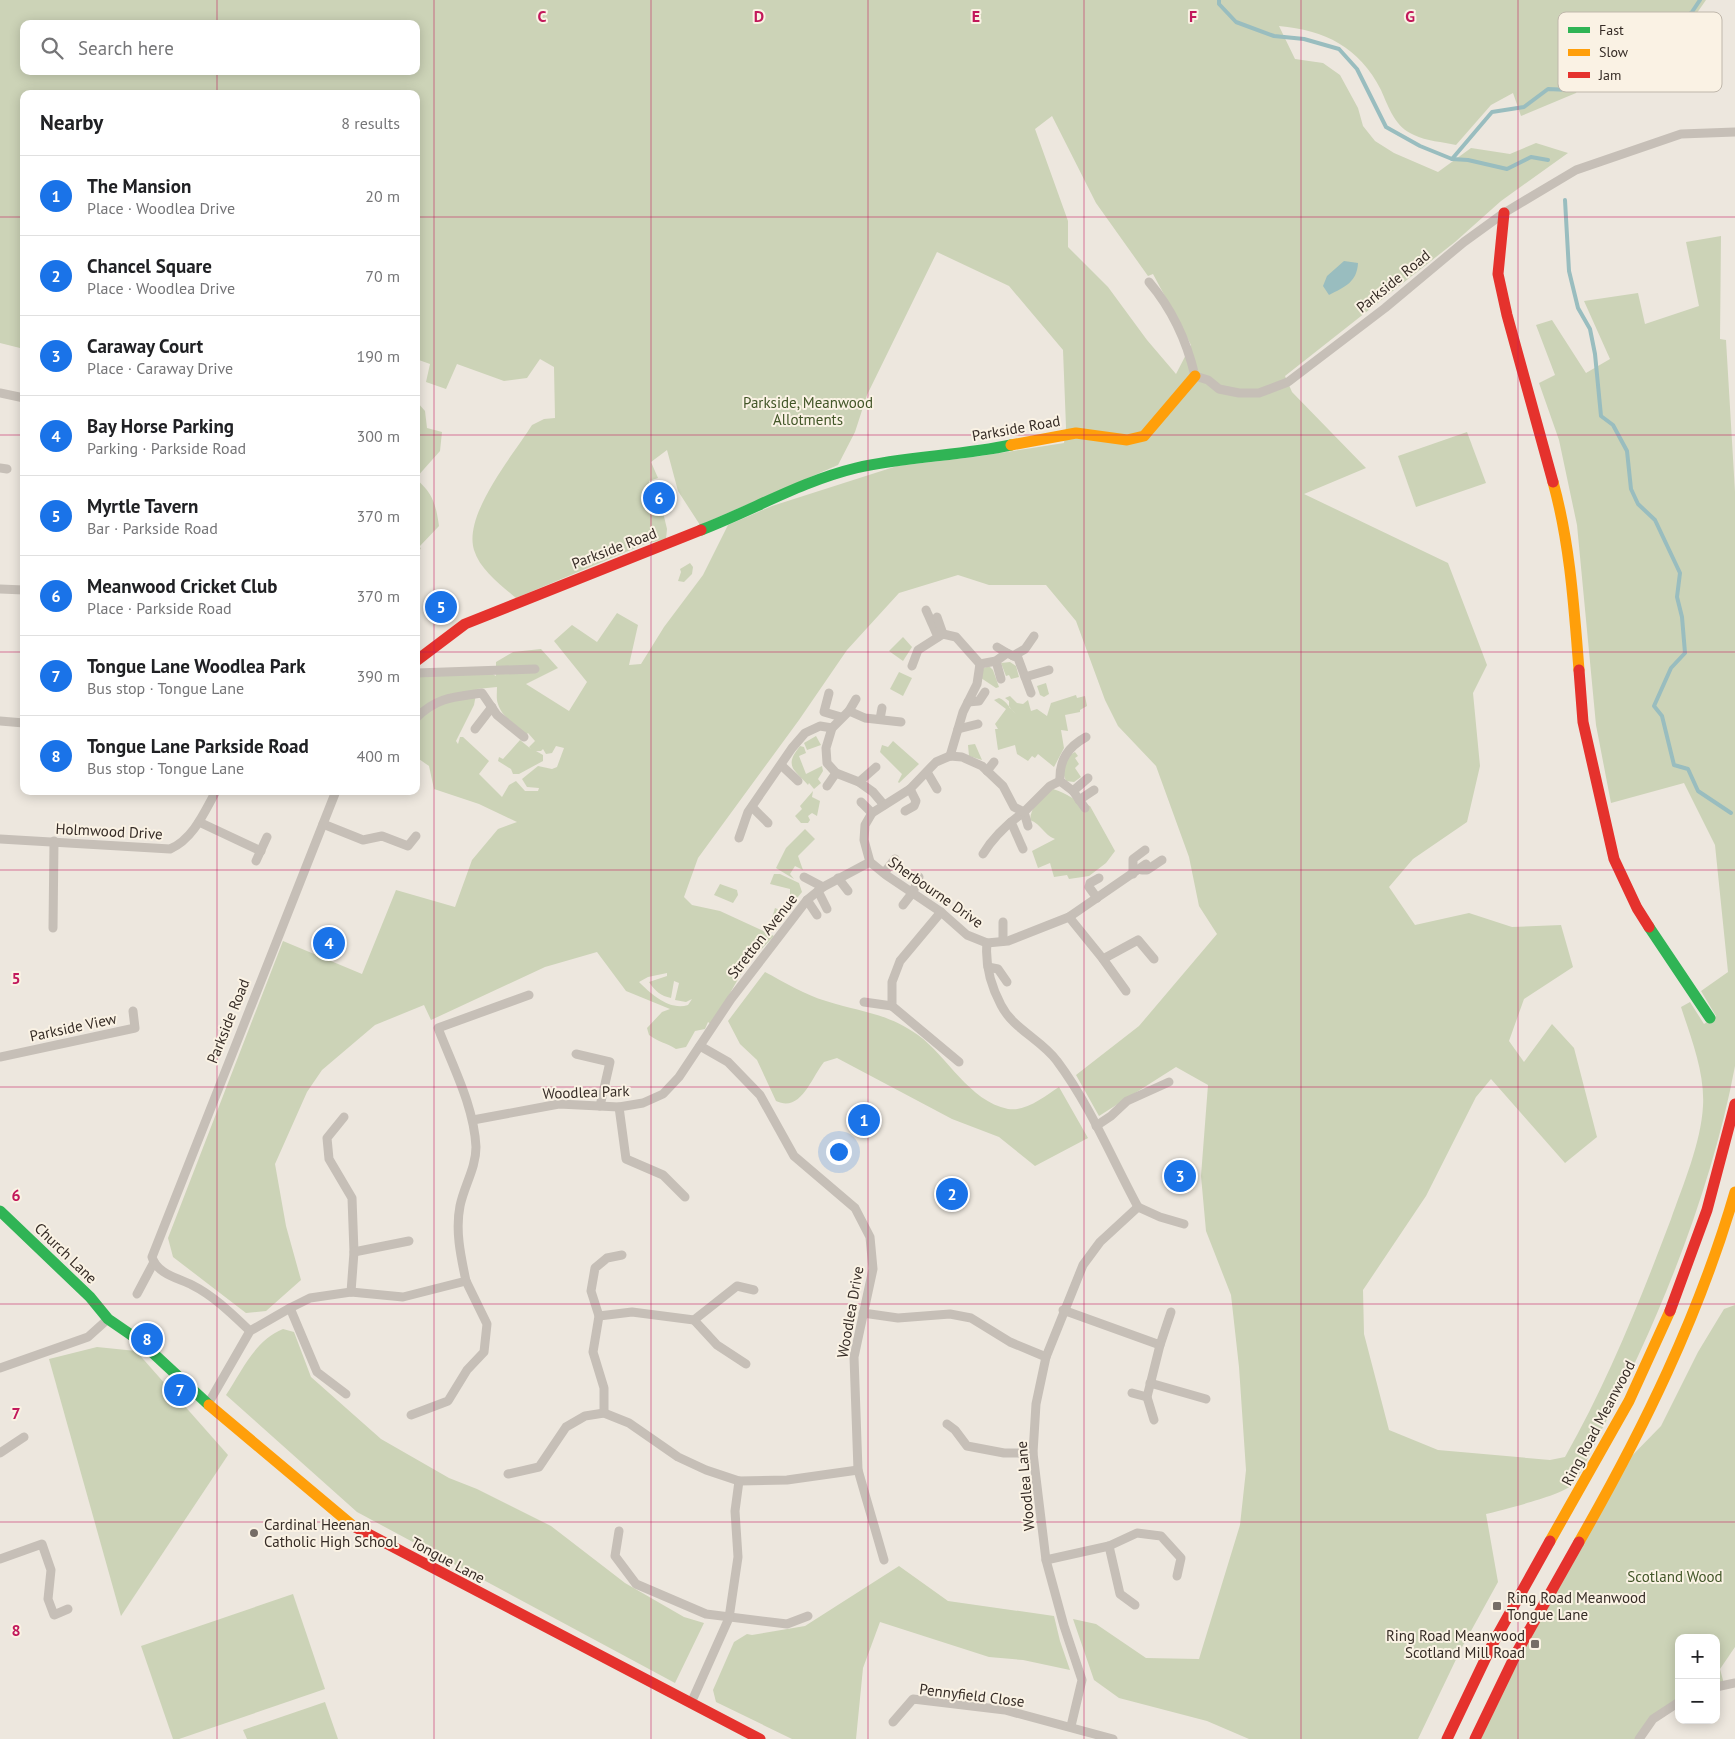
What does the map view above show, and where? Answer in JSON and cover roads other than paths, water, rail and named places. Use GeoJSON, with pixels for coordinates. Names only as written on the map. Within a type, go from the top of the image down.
{"type":"FeatureCollection","features":[{"type":"Feature","properties":{"kind":"main road"},"geometry":{"type":"LineString","coordinates":[[1504,214],[1498,274],[1507,315],[1560,508],[1573,587],[1582,722],[1614,859],[1637,908],[1710,1018]]}},
{"type":"Feature","properties":{"kind":"main road","name":"Parkside Road"},"geometry":{"type":"LineString","coordinates":[[420,658],[465,624],[714,526],[804,485],[854,469],[895,460],[988,450],[1043,438],[1076,434],[1127,440],[1144,436],[1195,376]]}},
{"type":"Feature","properties":{"kind":"main road","name":"Ring Road Meanwood"},"geometry":{"type":"LineString","coordinates":[[1447,1739],[1464,1701],[1532,1573],[1597,1460],[1639,1380],[1673,1305],[1707,1210],[1735,1104]]}},
{"type":"Feature","properties":{"kind":"main road"},"geometry":{"type":"LineString","coordinates":[[1475,1739],[1520,1646],[1657,1398],[1727,1223],[1735,1192]]}},
{"type":"Feature","properties":{"kind":"main road","name":"Church Lane"},"geometry":{"type":"LineString","coordinates":[[0,1211],[90,1297],[108,1319]]}},
{"type":"Feature","properties":{"kind":"main road","name":"Tongue Lane"},"geometry":{"type":"LineString","coordinates":[[108,1319],[140,1340],[208,1404],[346,1523],[760,1739]]}},
{"type":"Feature","properties":{"kind":"street","name":"Parkside Road"},"geometry":{"type":"LineString","coordinates":[[1195,376],[1208,380],[1219,389],[1239,393],[1259,393],[1288,382],[1385,308],[1464,242],[1504,214],[1576,170],[1681,134],[1735,132]]}},
{"type":"Feature","properties":{"kind":"street"},"geometry":{"type":"LineString","coordinates":[[1149,282],[1160,294],[1189,350],[1195,376]]}},
{"type":"Feature","properties":{"kind":"street"},"geometry":{"type":"LineString","coordinates":[[0,393],[20,397]]}},
{"type":"Feature","properties":{"kind":"street"},"geometry":{"type":"LineString","coordinates":[[0,589],[20,590]]}},
{"type":"Feature","properties":{"kind":"street"},"geometry":{"type":"LineString","coordinates":[[926,610],[940,636]]}},
{"type":"Feature","properties":{"kind":"street"},"geometry":{"type":"LineString","coordinates":[[937,617],[940,636]]}},
{"type":"Feature","properties":{"kind":"street"},"geometry":{"type":"LineString","coordinates":[[912,666],[918,650],[940,636],[956,637],[980,664]]}},
{"type":"Feature","properties":{"kind":"street"},"geometry":{"type":"LineString","coordinates":[[980,664],[996,661],[1024,648],[1034,636]]}},
{"type":"Feature","properties":{"kind":"street"},"geometry":{"type":"LineString","coordinates":[[997,647],[1018,658],[1031,693]]}},
{"type":"Feature","properties":{"kind":"street"},"geometry":{"type":"LineString","coordinates":[[996,661],[1001,679]]}},
{"type":"Feature","properties":{"kind":"street"},"geometry":{"type":"LineString","coordinates":[[950,756],[968,702],[977,684],[980,664]]}},
{"type":"Feature","properties":{"kind":"street"},"geometry":{"type":"LineString","coordinates":[[420,673],[535,669]]}},
{"type":"Feature","properties":{"kind":"street"},"geometry":{"type":"LineString","coordinates":[[1025,677],[1048,670]]}},
{"type":"Feature","properties":{"kind":"street"},"geometry":{"type":"LineString","coordinates":[[968,702],[980,700],[985,692]]}},
{"type":"Feature","properties":{"kind":"street"},"geometry":{"type":"LineString","coordinates":[[828,693],[824,712],[841,717]]}},
{"type":"Feature","properties":{"kind":"street"},"geometry":{"type":"LineString","coordinates":[[420,714],[428,706],[448,698],[482,694],[497,715],[524,737]]}},
{"type":"Feature","properties":{"kind":"street"},"geometry":{"type":"LineString","coordinates":[[856,698],[849,711],[832,728],[826,748],[827,763],[836,773],[859,782],[873,792],[884,806]]}},
{"type":"Feature","properties":{"kind":"street"},"geometry":{"type":"LineString","coordinates":[[475,729],[492,707]]}},
{"type":"Feature","properties":{"kind":"street"},"geometry":{"type":"LineString","coordinates":[[880,719],[882,708]]}},
{"type":"Feature","properties":{"kind":"street"},"geometry":{"type":"LineString","coordinates":[[849,711],[865,718],[901,722]]}},
{"type":"Feature","properties":{"kind":"street"},"geometry":{"type":"LineString","coordinates":[[0,721],[20,722]]}},
{"type":"Feature","properties":{"kind":"street"},"geometry":{"type":"LineString","coordinates":[[958,729],[978,724]]}},
{"type":"Feature","properties":{"kind":"street"},"geometry":{"type":"LineString","coordinates":[[739,838],[752,807],[804,733],[820,726],[832,728]]}},
{"type":"Feature","properties":{"kind":"street"},"geometry":{"type":"LineString","coordinates":[[1068,736],[1070,748]]}},
{"type":"Feature","properties":{"kind":"street"},"geometry":{"type":"LineString","coordinates":[[1086,737],[1070,748],[1064,756],[1059,770],[1060,781],[1073,791],[1086,808]]}},
{"type":"Feature","properties":{"kind":"street"},"geometry":{"type":"LineString","coordinates":[[870,862],[864,840],[865,825],[872,814],[910,789],[936,762],[950,756],[962,756],[987,771],[1003,786],[1014,807],[1024,812],[1028,826]]}},
{"type":"Feature","properties":{"kind":"street"},"geometry":{"type":"LineString","coordinates":[[987,771],[994,762]]}},
{"type":"Feature","properties":{"kind":"street"},"geometry":{"type":"LineString","coordinates":[[781,765],[798,781]]}},
{"type":"Feature","properties":{"kind":"street"},"geometry":{"type":"LineString","coordinates":[[859,782],[876,767]]}},
{"type":"Feature","properties":{"kind":"street"},"geometry":{"type":"LineString","coordinates":[[927,772],[937,789]]}},
{"type":"Feature","properties":{"kind":"street"},"geometry":{"type":"LineString","coordinates":[[827,786],[836,773]]}},
{"type":"Feature","properties":{"kind":"street"},"geometry":{"type":"LineString","coordinates":[[1073,791],[1088,778]]}},
{"type":"Feature","properties":{"kind":"street"},"geometry":{"type":"LineString","coordinates":[[983,854],[991,840],[1024,812],[1050,786],[1060,781]]}},
{"type":"Feature","properties":{"kind":"street"},"geometry":{"type":"LineString","coordinates":[[905,811],[914,806],[916,801],[910,789]]}},
{"type":"Feature","properties":{"kind":"street"},"geometry":{"type":"LineString","coordinates":[[1079,800],[1094,790]]}},
{"type":"Feature","properties":{"kind":"street","name":"Holmwood Drive"},"geometry":{"type":"LineString","coordinates":[[0,839],[170,849],[182,843],[199,822],[214,795]]}},
{"type":"Feature","properties":{"kind":"street","name":"Parkside Road"},"geometry":{"type":"LineString","coordinates":[[137,1294],[154,1262],[153,1250],[334,795]]}},
{"type":"Feature","properties":{"kind":"street"},"geometry":{"type":"LineString","coordinates":[[861,802],[872,814]]}},
{"type":"Feature","properties":{"kind":"street"},"geometry":{"type":"LineString","coordinates":[[752,807],[768,823]]}},
{"type":"Feature","properties":{"kind":"street"},"geometry":{"type":"LineString","coordinates":[[199,822],[261,851]]}},
{"type":"Feature","properties":{"kind":"street"},"geometry":{"type":"LineString","coordinates":[[1011,822],[1023,849]]}},
{"type":"Feature","properties":{"kind":"street"},"geometry":{"type":"LineString","coordinates":[[323,824],[363,840],[382,836],[408,846],[416,836]]}},
{"type":"Feature","properties":{"kind":"street"},"geometry":{"type":"LineString","coordinates":[[256,861],[267,836]]}},
{"type":"Feature","properties":{"kind":"street"},"geometry":{"type":"LineString","coordinates":[[53,928],[54,841]]}},
{"type":"Feature","properties":{"kind":"street"},"geometry":{"type":"LineString","coordinates":[[1145,850],[1133,859],[1135,872],[1147,870],[1162,860]]}},
{"type":"Feature","properties":{"kind":"street"},"geometry":{"type":"LineString","coordinates":[[884,873],[895,859]]}},
{"type":"Feature","properties":{"kind":"street","name":"Sherbourne Drive"},"geometry":{"type":"LineString","coordinates":[[870,862],[941,912],[967,935],[987,943],[1003,941],[1069,917],[1146,864]]}},
{"type":"Feature","properties":{"kind":"street","name":"Stretton Avenue"},"geometry":{"type":"LineString","coordinates":[[700,1046],[731,999],[807,900],[838,878],[870,862]]}},
{"type":"Feature","properties":{"kind":"street"},"geometry":{"type":"LineString","coordinates":[[804,877],[821,889],[827,910]]}},
{"type":"Feature","properties":{"kind":"street"},"geometry":{"type":"LineString","coordinates":[[903,905],[919,877]]}},
{"type":"Feature","properties":{"kind":"street"},"geometry":{"type":"LineString","coordinates":[[838,878],[848,891]]}},
{"type":"Feature","properties":{"kind":"street"},"geometry":{"type":"LineString","coordinates":[[1097,898],[1089,888],[1090,883],[1100,878]]}},
{"type":"Feature","properties":{"kind":"street"},"geometry":{"type":"LineString","coordinates":[[807,900],[817,915]]}},
{"type":"Feature","properties":{"kind":"street"},"geometry":{"type":"LineString","coordinates":[[892,1006],[892,982],[900,961],[941,912]]}},
{"type":"Feature","properties":{"kind":"street"},"geometry":{"type":"LineString","coordinates":[[1069,917],[1126,991]]}},
{"type":"Feature","properties":{"kind":"street"},"geometry":{"type":"LineString","coordinates":[[1003,941],[1004,922]]}},
{"type":"Feature","properties":{"kind":"street"},"geometry":{"type":"LineString","coordinates":[[1103,959],[1138,940],[1154,960]]}},
{"type":"Feature","properties":{"kind":"street"},"geometry":{"type":"LineString","coordinates":[[987,943],[985,958],[1001,1006],[1018,1025],[1056,1059],[1084,1104],[1138,1208],[1184,1224]]}},
{"type":"Feature","properties":{"kind":"street"},"geometry":{"type":"LineString","coordinates":[[988,967],[998,968],[1007,982]]}},
{"type":"Feature","properties":{"kind":"street"},"geometry":{"type":"LineString","coordinates":[[411,1415],[448,1401],[466,1370],[484,1352],[487,1324],[466,1281],[459,1244],[460,1207],[473,1167],[476,1150],[473,1120],[438,1028],[528,995]]}},
{"type":"Feature","properties":{"kind":"street"},"geometry":{"type":"LineString","coordinates":[[864,1002],[892,1006],[958,1062]]}},
{"type":"Feature","properties":{"kind":"street","name":"Parkside View"},"geometry":{"type":"LineString","coordinates":[[0,1057],[135,1028],[133,1011]]}},
{"type":"Feature","properties":{"kind":"street","name":"Woodlea Park"},"geometry":{"type":"LineString","coordinates":[[473,1120],[552,1105],[619,1107],[643,1103],[663,1094],[678,1077],[700,1046]]}},
{"type":"Feature","properties":{"kind":"street","name":"Woodlea Drive"},"geometry":{"type":"LineString","coordinates":[[700,1046],[728,1062],[760,1095],[794,1156],[855,1208],[870,1237],[873,1269],[854,1357],[858,1470],[884,1560]]}},
{"type":"Feature","properties":{"kind":"street"},"geometry":{"type":"LineString","coordinates":[[576,1054],[610,1062],[600,1106]]}},
{"type":"Feature","properties":{"kind":"street"},"geometry":{"type":"LineString","coordinates":[[1096,1126],[1111,1116],[1127,1101],[1169,1082]]}},
{"type":"Feature","properties":{"kind":"street"},"geometry":{"type":"LineString","coordinates":[[619,1107],[626,1159],[664,1175],[685,1197]]}},
{"type":"Feature","properties":{"kind":"street"},"geometry":{"type":"LineString","coordinates":[[344,1117],[327,1138],[329,1159],[352,1198],[354,1252],[351,1292]]}},
{"type":"Feature","properties":{"kind":"street","name":"Woodlea Lane"},"geometry":{"type":"LineString","coordinates":[[1071,1726],[1082,1680],[1064,1626],[1046,1560],[1033,1453],[1036,1404],[1046,1357],[1083,1265],[1100,1242],[1138,1208]]}},
{"type":"Feature","properties":{"kind":"street"},"geometry":{"type":"LineString","coordinates":[[354,1252],[409,1242]]}},
{"type":"Feature","properties":{"kind":"street"},"geometry":{"type":"LineString","coordinates":[[604,1413],[604,1388],[593,1352],[599,1316],[592,1291],[595,1268],[607,1258],[622,1255]]}},
{"type":"Feature","properties":{"kind":"street"},"geometry":{"type":"LineString","coordinates":[[154,1262],[164,1272],[205,1292],[250,1331]]}},
{"type":"Feature","properties":{"kind":"street"},"geometry":{"type":"LineString","coordinates":[[208,1404],[250,1331],[310,1298],[351,1292],[403,1297],[466,1281]]}},
{"type":"Feature","properties":{"kind":"street"},"geometry":{"type":"LineString","coordinates":[[694,1320],[738,1286],[754,1290]]}},
{"type":"Feature","properties":{"kind":"street"},"geometry":{"type":"LineString","coordinates":[[290,1308],[317,1372],[346,1394]]}},
{"type":"Feature","properties":{"kind":"street"},"geometry":{"type":"LineString","coordinates":[[1064,1310],[1160,1345]]}},
{"type":"Feature","properties":{"kind":"street"},"geometry":{"type":"LineString","coordinates":[[599,1316],[632,1312],[694,1320],[717,1345],[746,1364]]}},
{"type":"Feature","properties":{"kind":"street"},"geometry":{"type":"LineString","coordinates":[[1154,1420],[1147,1397],[1160,1345],[1171,1312]]}},
{"type":"Feature","properties":{"kind":"street"},"geometry":{"type":"LineString","coordinates":[[863,1313],[898,1318],[950,1314],[971,1318],[1010,1342],[1046,1357]]}},
{"type":"Feature","properties":{"kind":"street"},"geometry":{"type":"LineString","coordinates":[[0,1368],[88,1337],[108,1319]]}},
{"type":"Feature","properties":{"kind":"street"},"geometry":{"type":"LineString","coordinates":[[1150,1383],[1206,1400]]}},
{"type":"Feature","properties":{"kind":"street"},"geometry":{"type":"LineString","coordinates":[[1132,1394],[1147,1397]]}},
{"type":"Feature","properties":{"kind":"street"},"geometry":{"type":"LineString","coordinates":[[508,1474],[539,1467],[566,1427],[585,1416],[604,1413],[629,1423],[678,1457],[739,1482],[787,1480],[858,1470]]}},
{"type":"Feature","properties":{"kind":"street"},"geometry":{"type":"LineString","coordinates":[[947,1424],[955,1430],[967,1446],[1004,1453],[1033,1453]]}},
{"type":"Feature","properties":{"kind":"street"},"geometry":{"type":"LineString","coordinates":[[0,1453],[24,1437]]}},
{"type":"Feature","properties":{"kind":"street"},"geometry":{"type":"LineString","coordinates":[[691,1703],[729,1618],[738,1557],[735,1511],[739,1482]]}},
{"type":"Feature","properties":{"kind":"street"},"geometry":{"type":"LineString","coordinates":[[619,1531],[615,1556],[636,1584],[706,1614],[787,1624],[808,1616]]}},
{"type":"Feature","properties":{"kind":"street"},"geometry":{"type":"LineString","coordinates":[[1046,1560],[1109,1546],[1137,1533],[1161,1536],[1181,1558],[1177,1576]]}},
{"type":"Feature","properties":{"kind":"street"},"geometry":{"type":"LineString","coordinates":[[0,1559],[42,1544],[51,1570],[48,1600],[54,1615],[68,1609]]}},
{"type":"Feature","properties":{"kind":"street"},"geometry":{"type":"LineString","coordinates":[[1109,1546],[1120,1594],[1135,1606]]}},
{"type":"Feature","properties":{"kind":"street"},"geometry":{"type":"LineString","coordinates":[[1720,1686],[1735,1684]]}},
{"type":"Feature","properties":{"kind":"street","name":"Pennyfield Close"},"geometry":{"type":"LineString","coordinates":[[893,1722],[913,1699],[1005,1710],[1071,1726],[1113,1739]]}},
{"type":"Feature","properties":{"kind":"street"},"geometry":{"type":"LineString","coordinates":[[1639,1739],[1654,1719],[1675,1705]]}},
{"type":"Feature","properties":{"kind":"water"},"geometry":{"type":"Polygon","coordinates":[[[1344,261],[1358,263],[1355,275],[1349,283],[1329,295],[1323,286],[1327,276],[1344,261]]]}},
{"type":"Feature","properties":{"kind":"waterway"},"geometry":{"type":"LineString","coordinates":[[1219,0],[1219,4],[1236,22],[1274,36],[1304,39],[1339,49],[1357,69],[1386,127],[1420,146],[1452,159],[1468,160],[1507,169],[1531,157],[1548,160]]}},
{"type":"Feature","properties":{"kind":"waterway"},"geometry":{"type":"LineString","coordinates":[[1692,12],[1700,0]]}},
{"type":"Feature","properties":{"kind":"waterway"},"geometry":{"type":"LineString","coordinates":[[1452,159],[1492,112],[1524,107],[1548,89],[1558,89]]}},
{"type":"Feature","properties":{"kind":"waterway"},"geometry":{"type":"LineString","coordinates":[[1565,200],[1569,271],[1578,308],[1590,329],[1595,354],[1601,416],[1613,425],[1627,451],[1631,489],[1638,504],[1655,520],[1680,573],[1677,597],[1682,617],[1685,653],[1671,668],[1654,706],[1662,716],[1674,765],[1688,769],[1698,791],[1731,813]]}},
{"type":"Feature","properties":{"kind":"place","name":"Meanwood Cricket Club"},"geometry":{"type":"Point","coordinates":[659,498]}},
{"type":"Feature","properties":{"kind":"place","name":"Myrtle Tavern"},"geometry":{"type":"Point","coordinates":[441,607]}},
{"type":"Feature","properties":{"kind":"place","name":"Bay Horse Parking"},"geometry":{"type":"Point","coordinates":[329,943]}},
{"type":"Feature","properties":{"kind":"place","name":"The Mansion"},"geometry":{"type":"Point","coordinates":[864,1120]}},
{"type":"Feature","properties":{"kind":"place","name":"Caraway Court"},"geometry":{"type":"Point","coordinates":[1180,1176]}},
{"type":"Feature","properties":{"kind":"place","name":"Chancel Square"},"geometry":{"type":"Point","coordinates":[952,1194]}},
{"type":"Feature","properties":{"kind":"place","name":"Tongue Lane Parkside Road"},"geometry":{"type":"Point","coordinates":[147,1339]}},
{"type":"Feature","properties":{"kind":"place","name":"Tongue Lane Woodlea Park"},"geometry":{"type":"Point","coordinates":[180,1390]}},
{"type":"Feature","properties":{"kind":"place","name":"Cardinal Heenan Catholic High School"},"geometry":{"type":"Point","coordinates":[254,1533]}},
{"type":"Feature","properties":{"kind":"place","name":"Ring Road Meanwood Tongue Lane"},"geometry":{"type":"Point","coordinates":[1497,1606]}},
{"type":"Feature","properties":{"kind":"place","name":"Ring Road Meanwood Scotland Mill Road"},"geometry":{"type":"Point","coordinates":[1535,1644]}},
{"type":"Feature","properties":{"kind":"park label","name":"Parkside, Meanwood Allotments"},"geometry":{"type":"Point","coordinates":[808,410]}},
{"type":"Feature","properties":{"kind":"park label","name":"Scotland Wood"},"geometry":{"type":"Point","coordinates":[1675,1576]}}]}
